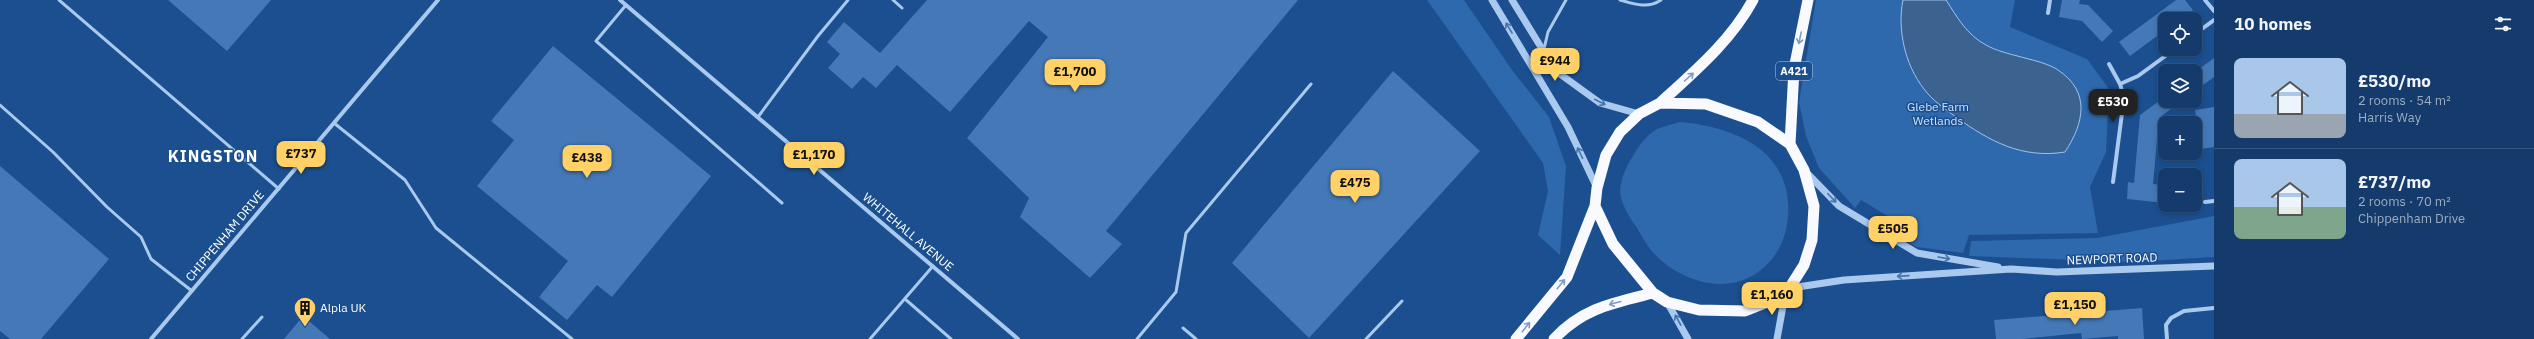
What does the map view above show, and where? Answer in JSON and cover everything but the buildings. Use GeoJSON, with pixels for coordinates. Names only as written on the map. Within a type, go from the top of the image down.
{"type":"FeatureCollection","features":[{"type":"Feature","properties":{"kind":"highway"},"geometry":{"type":"LineString","coordinates":[[1516,339],[1567,277],[1595,206],[1597,188],[1606,155],[1620,132],[1639,114],[1660,103],[1706,62],[1745,15],[1753,0]]}},
{"type":"Feature","properties":{"kind":"highway","name":"A421"},"geometry":{"type":"LineString","coordinates":[[1790,144],[1794,69],[1808,0]]}},
{"type":"Feature","properties":{"kind":"highway"},"geometry":{"type":"LineString","coordinates":[[1595,206],[1613,244],[1653,293],[1667,302],[1699,310],[1745,311],[1788,291],[1804,265],[1812,240],[1814,206],[1804,170],[1790,144],[1758,122],[1706,104],[1660,103]]}},
{"type":"Feature","properties":{"kind":"highway"},"geometry":{"type":"LineString","coordinates":[[1554,339],[1573,321],[1596,309],[1653,293]]}},
{"type":"Feature","properties":{"kind":"street","name":"CHIPPENHAM DRIVE"},"geometry":{"type":"LineString","coordinates":[[151,339],[438,0]]}},
{"type":"Feature","properties":{"kind":"street","name":"WHITEHALL AVENUE"},"geometry":{"type":"LineString","coordinates":[[620,0],[1018,339]]}},
{"type":"Feature","properties":{"kind":"street"},"geometry":{"type":"LineString","coordinates":[[1492,0],[1568,127],[1597,188]]}},
{"type":"Feature","properties":{"kind":"street"},"geometry":{"type":"LineString","coordinates":[[1512,0],[1544,52],[1560,74],[1600,103],[1639,114]]}},
{"type":"Feature","properties":{"kind":"street"},"geometry":{"type":"LineString","coordinates":[[2048,13],[2050,0]]}},
{"type":"Feature","properties":{"kind":"street"},"geometry":{"type":"LineString","coordinates":[[2205,0],[2214,11]]}},
{"type":"Feature","properties":{"kind":"street"},"geometry":{"type":"LineString","coordinates":[[2202,29],[2214,20]]}},
{"type":"Feature","properties":{"kind":"street"},"geometry":{"type":"LineString","coordinates":[[2120,84],[2138,76],[2165,56]]}},
{"type":"Feature","properties":{"kind":"street"},"geometry":{"type":"LineString","coordinates":[[2109,64],[2120,84],[2124,98],[2113,182]]}},
{"type":"Feature","properties":{"kind":"street","name":"NEWPORT ROAD"},"geometry":{"type":"LineString","coordinates":[[1804,170],[1839,206],[1917,253],[2011,270]]}},
{"type":"Feature","properties":{"kind":"street"},"geometry":{"type":"LineString","coordinates":[[2205,202],[2214,201]]}},
{"type":"Feature","properties":{"kind":"street","name":"NEWPORT ROAD"},"geometry":{"type":"LineString","coordinates":[[1788,291],[1844,280],[2011,270],[2057,272],[2214,266]]}},
{"type":"Feature","properties":{"kind":"street"},"geometry":{"type":"LineString","coordinates":[[1777,339],[1788,291]]}},
{"type":"Feature","properties":{"kind":"street"},"geometry":{"type":"LineString","coordinates":[[1667,302],[1688,339]]}},
{"type":"Feature","properties":{"kind":"street"},"geometry":{"type":"LineString","coordinates":[[2167,339],[2166,325],[2176,314],[2214,308]]}},
{"type":"Feature","properties":{"kind":"lane"},"geometry":{"type":"LineString","coordinates":[[59,0],[279,189]]}},
{"type":"Feature","properties":{"kind":"lane"},"geometry":{"type":"LineString","coordinates":[[758,117],[818,36],[848,0]]}},
{"type":"Feature","properties":{"kind":"lane"},"geometry":{"type":"LineString","coordinates":[[893,0],[902,8]]}},
{"type":"Feature","properties":{"kind":"lane"},"geometry":{"type":"LineString","coordinates":[[1544,52],[1548,32],[1566,0]]}},
{"type":"Feature","properties":{"kind":"lane"},"geometry":{"type":"LineString","coordinates":[[1620,0],[1639,5],[1652,5],[1661,0]]}},
{"type":"Feature","properties":{"kind":"lane"},"geometry":{"type":"LineString","coordinates":[[626,5],[596,41],[782,203]]}},
{"type":"Feature","properties":{"kind":"lane"},"geometry":{"type":"LineString","coordinates":[[1137,339],[1176,292],[1186,234],[1311,84]]}},
{"type":"Feature","properties":{"kind":"lane"},"geometry":{"type":"LineString","coordinates":[[0,105],[53,152],[107,207],[141,237],[151,258],[192,291]]}},
{"type":"Feature","properties":{"kind":"lane"},"geometry":{"type":"LineString","coordinates":[[334,123],[405,180],[436,228],[572,339]]}},
{"type":"Feature","properties":{"kind":"lane"},"geometry":{"type":"LineString","coordinates":[[870,339],[933,266]]}},
{"type":"Feature","properties":{"kind":"lane"},"geometry":{"type":"LineString","coordinates":[[905,299],[951,339]]}},
{"type":"Feature","properties":{"kind":"lane"},"geometry":{"type":"LineString","coordinates":[[1366,339],[1402,300]]}},
{"type":"Feature","properties":{"kind":"lane"},"geometry":{"type":"LineString","coordinates":[[242,339],[262,317]]}},
{"type":"Feature","properties":{"kind":"lane"},"geometry":{"type":"LineString","coordinates":[[1183,328],[1196,339]]}},
{"type":"Feature","properties":{"kind":"green space"},"geometry":{"type":"Polygon","coordinates":[[[1427,0],[1464,0],[1512,70],[1549,117],[1566,166],[1560,255],[1538,235],[1548,191],[1543,163],[1427,0]]]}},
{"type":"Feature","properties":{"kind":"green space","name":"Glebe Farm Wetlands"},"geometry":{"type":"Polygon","coordinates":[[[1816,0],[2015,0],[2010,27],[2087,59],[2109,89],[2106,152],[2090,187],[2098,233],[1969,235],[1963,253],[1917,247],[1885,230],[1891,218],[1861,200],[1855,208],[1819,168],[1806,136],[1799,102],[1816,0]]]}},
{"type":"Feature","properties":{"kind":"green space"},"geometry":{"type":"Polygon","coordinates":[[[1680,122],[1721,130],[1740,137],[1757,147],[1771,159],[1781,175],[1787,194],[1788,217],[1783,239],[1777,252],[1768,264],[1748,278],[1734,283],[1718,284],[1703,282],[1674,270],[1650,249],[1624,205],[1620,195],[1622,181],[1637,149],[1651,133],[1657,129],[1680,122]]]}},
{"type":"Feature","properties":{"kind":"green space"},"geometry":{"type":"Polygon","coordinates":[[[2214,216],[2214,257],[2131,262],[1969,256],[1971,241],[2097,238],[2214,216]]]}},
{"type":"Feature","properties":{"kind":"shaded area"},"geometry":{"type":"Polygon","coordinates":[[[1903,0],[1946,0],[1963,25],[1979,41],[1994,49],[2051,66],[2069,79],[2076,88],[2080,98],[2081,108],[2077,130],[2065,152],[2034,153],[2007,146],[1968,126],[1935,101],[1917,79],[1907,58],[1901,23],[1903,0]]]}},
{"type":"Feature","properties":{"kind":"place","name":"Alpla UK"},"geometry":{"type":"Point","coordinates":[305,328]}},
{"type":"Feature","properties":{"kind":"district","name":"KINGSTON"},"geometry":{"type":"Point","coordinates":[213,156]}}]}
